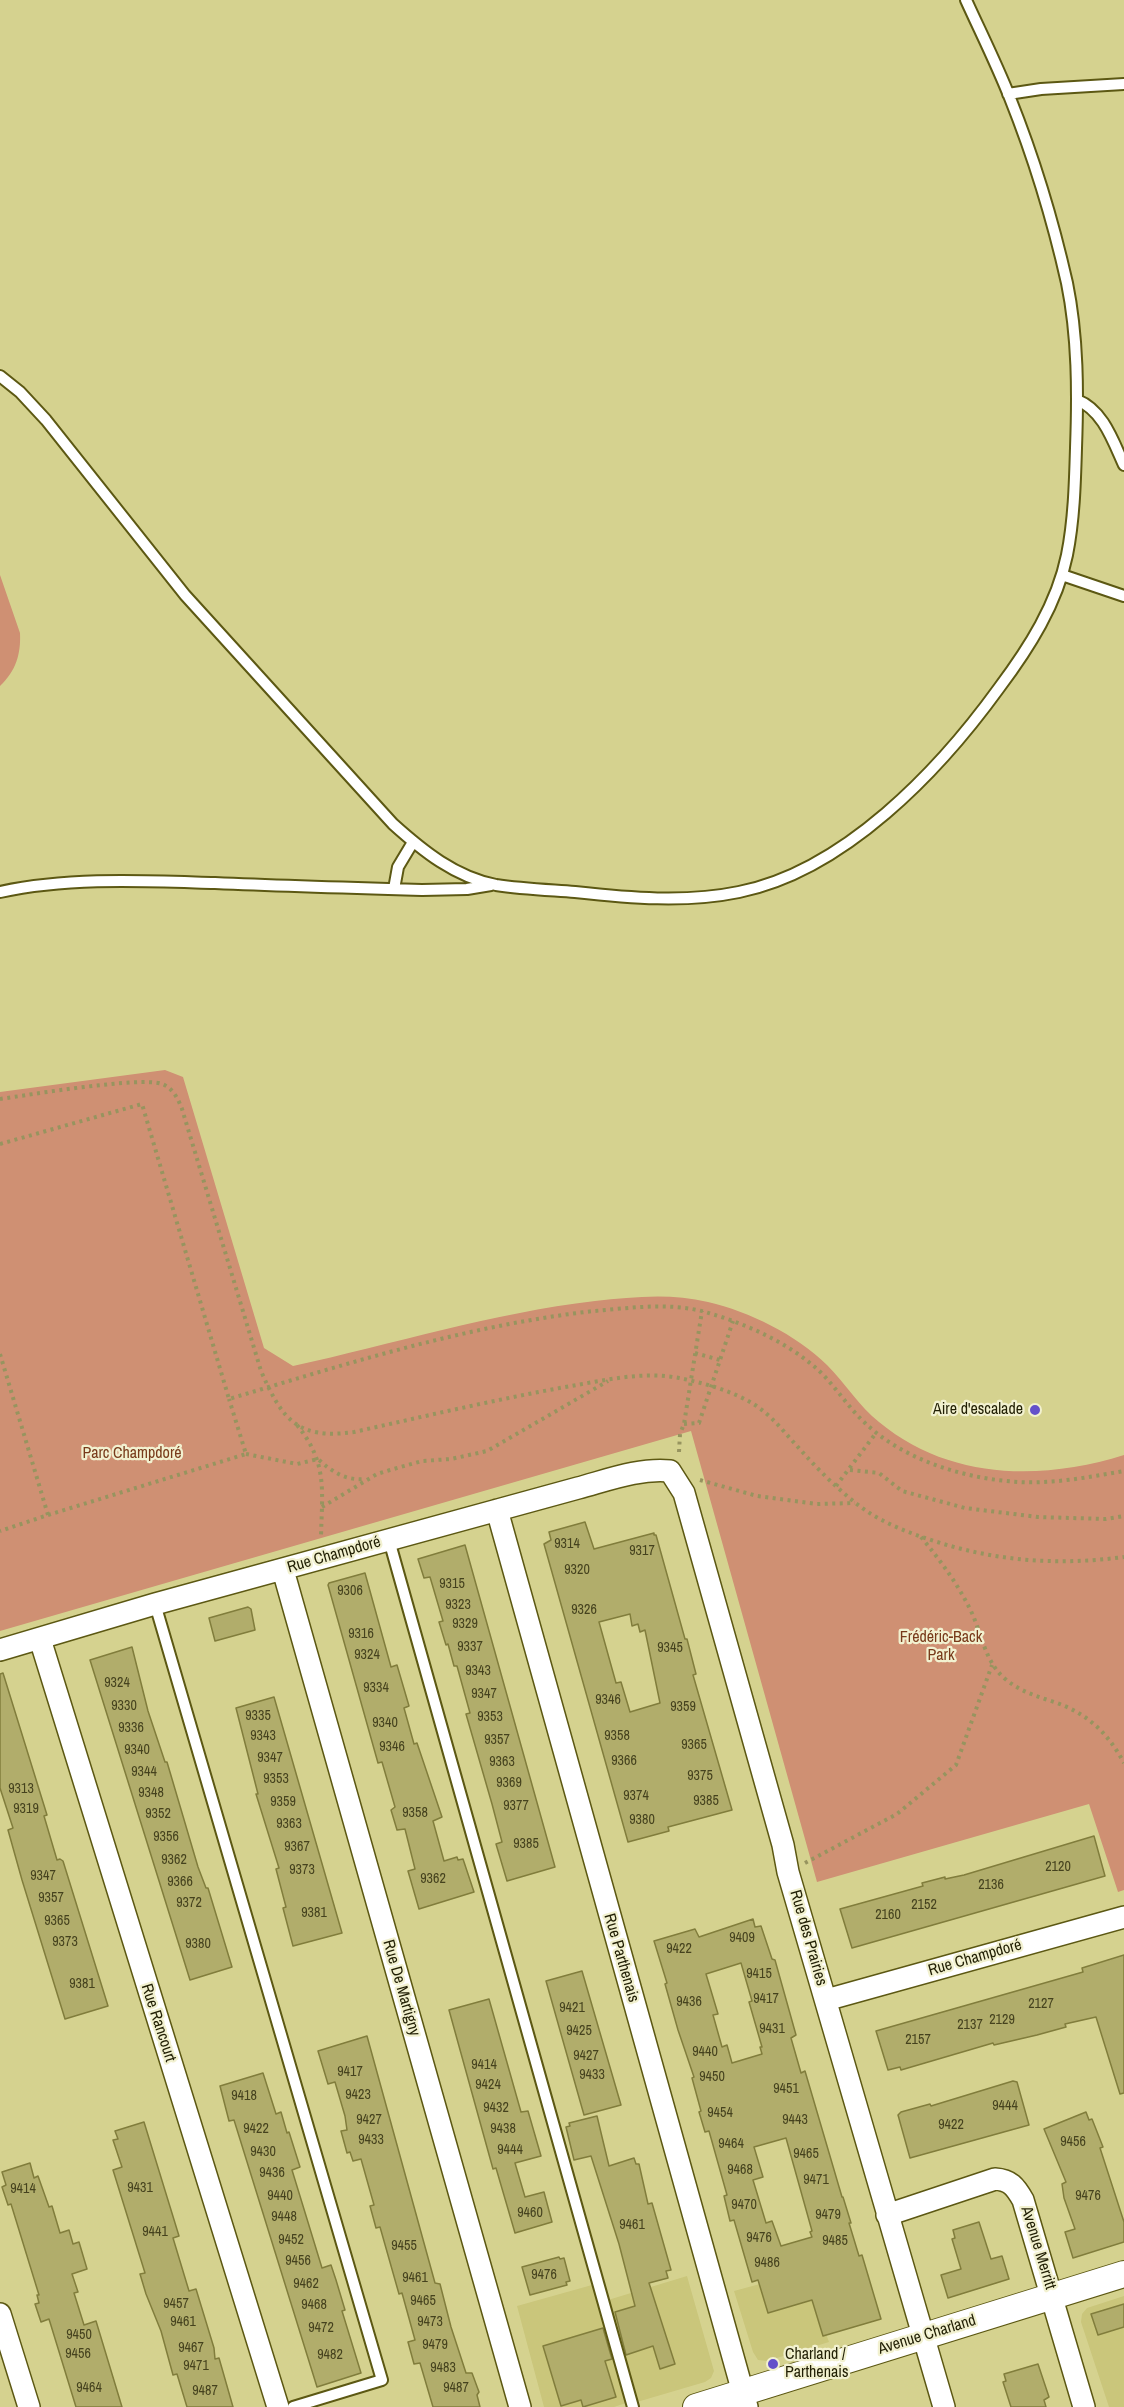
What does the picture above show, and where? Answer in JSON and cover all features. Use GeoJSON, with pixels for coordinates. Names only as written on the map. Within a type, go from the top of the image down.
{"type":"FeatureCollection","features":[{"type":"Feature","properties":{"kind":"street","name":"Rue Champdoré"},"geometry":{"type":"LineString","coordinates":[[0,1650],[155,1604],[497,1510],[656,1470],[675,1461]]}},
{"type":"Feature","properties":{"kind":"street","name":"Rue des Prairies"},"geometry":{"type":"LineString","coordinates":[[675,1461],[783,1845],[788,1872],[944,2407]]}},
{"type":"Feature","properties":{"kind":"street","name":"Rue Parthenais"},"geometry":{"type":"LineString","coordinates":[[497,1510],[745,2400]]}},
{"type":"Feature","properties":{"kind":"street","name":"Rue De Martigny"},"geometry":{"type":"LineString","coordinates":[[283,1570],[520,2407]]}},
{"type":"Feature","properties":{"kind":"street","name":"Rue Rancourt"},"geometry":{"type":"LineString","coordinates":[[39,1639],[278,2407]]}},
{"type":"Feature","properties":{"kind":"street","name":"Rue Champdoré"},"geometry":{"type":"LineString","coordinates":[[825,2000],[1124,1917]]}},
{"type":"Feature","properties":{"kind":"street","name":"Avenue Merritt"},"geometry":{"type":"LineString","coordinates":[[887,2215],[995,2179],[1006,2180],[1016,2188],[1023,2200],[1084,2407]]}},
{"type":"Feature","properties":{"kind":"street","name":"Avenue Charland"},"geometry":{"type":"LineString","coordinates":[[696,2407],[745,2400],[923,2336],[1124,2274]]}},
{"type":"Feature","properties":{"kind":"street"},"geometry":{"type":"LineString","coordinates":[[0,2314],[29,2407]]}},
{"type":"Feature","properties":{"kind":"lane"},"geometry":{"type":"LineString","coordinates":[[0,376],[20,392],[46,420],[178,587],[242,660],[393,824],[447,867],[496,885],[626,898],[740,892],[787,876],[817,861],[853,838],[891,809],[949,752],[1018,662],[1050,607],[1062,575],[1071,523],[1077,400],[1077,369],[1067,285],[1050,218],[1024,136],[966,0]]}},
{"type":"Feature","properties":{"kind":"lane"},"geometry":{"type":"LineString","coordinates":[[1008,94],[1041,88],[1124,84]]}},
{"type":"Feature","properties":{"kind":"lane"},"geometry":{"type":"LineString","coordinates":[[1077,400],[1087,404],[1098,415],[1124,465]]}},
{"type":"Feature","properties":{"kind":"lane"},"geometry":{"type":"LineString","coordinates":[[1062,575],[1124,596]]}},
{"type":"Feature","properties":{"kind":"lane"},"geometry":{"type":"LineString","coordinates":[[394,889],[398,867],[413,842]]}},
{"type":"Feature","properties":{"kind":"lane"},"geometry":{"type":"LineString","coordinates":[[0,892],[69,882],[121,881],[394,889],[467,889],[496,885]]}},
{"type":"Feature","properties":{"kind":"lane"},"geometry":{"type":"LineString","coordinates":[[389,1540],[633,2407]]}},
{"type":"Feature","properties":{"kind":"lane"},"geometry":{"type":"LineString","coordinates":[[155,1604],[382,2379],[293,2407]]}},
{"type":"Feature","properties":{"kind":"path"},"geometry":{"type":"LineString","coordinates":[[0,1100],[139,1082],[163,1084],[170,1089],[182,1108],[213,1206],[230,1273],[268,1387],[283,1413],[296,1425],[314,1449],[318,1459],[321,1507],[320,1560]]}},
{"type":"Feature","properties":{"kind":"path"},"geometry":{"type":"LineString","coordinates":[[0,1143],[142,1104],[246,1454]]}},
{"type":"Feature","properties":{"kind":"path"},"geometry":{"type":"LineString","coordinates":[[229,1399],[392,1350],[521,1321],[631,1308],[664,1307],[702,1311],[733,1321],[788,1347],[817,1368],[863,1422],[896,1447],[916,1457],[989,1479],[1019,1482],[1076,1480],[1124,1471]]}},
{"type":"Feature","properties":{"kind":"path"},"geometry":{"type":"LineString","coordinates":[[702,1311],[684,1424],[675,1461],[757,1496],[817,1504],[855,1503]]}},
{"type":"Feature","properties":{"kind":"path"},"geometry":{"type":"LineString","coordinates":[[684,1424],[699,1423],[733,1321]]}},
{"type":"Feature","properties":{"kind":"path"},"geometry":{"type":"LineString","coordinates":[[695,1353],[720,1360]]}},
{"type":"Feature","properties":{"kind":"path"},"geometry":{"type":"LineString","coordinates":[[0,1354],[48,1515]]}},
{"type":"Feature","properties":{"kind":"path"},"geometry":{"type":"LineString","coordinates":[[296,1425],[317,1432],[347,1433],[524,1394],[613,1379],[645,1376],[676,1378],[711,1386],[755,1405],[770,1417],[855,1503],[886,1522],[920,1536],[958,1549],[1016,1560],[1076,1562],[1124,1557]]}},
{"type":"Feature","properties":{"kind":"path"},"geometry":{"type":"LineString","coordinates":[[321,1507],[390,1470],[422,1461],[452,1459],[487,1451],[613,1379]]}},
{"type":"Feature","properties":{"kind":"path"},"geometry":{"type":"LineString","coordinates":[[836,1486],[876,1433]]}},
{"type":"Feature","properties":{"kind":"path"},"geometry":{"type":"LineString","coordinates":[[0,1531],[246,1454],[297,1464],[318,1459],[344,1477],[356,1480],[370,1479]]}},
{"type":"Feature","properties":{"kind":"path"},"geometry":{"type":"LineString","coordinates":[[850,1470],[879,1473],[902,1491],[964,1508],[1038,1517],[1106,1519],[1124,1516]]}},
{"type":"Feature","properties":{"kind":"path"},"geometry":{"type":"LineString","coordinates":[[920,1536],[939,1558],[957,1585],[971,1611],[992,1665],[1005,1679],[1020,1689],[1082,1713],[1112,1742],[1124,1763]]}},
{"type":"Feature","properties":{"kind":"path"},"geometry":{"type":"LineString","coordinates":[[788,1872],[897,1814],[956,1765],[992,1665]]}},
{"type":"Feature","properties":{"kind":"shaded area"},"geometry":{"type":"Polygon","coordinates":[[[804,2272],[829,2342],[767,2361],[758,2360],[753,2352],[734,2291],[804,2272]]]}},
{"type":"Feature","properties":{"kind":"shaded area"},"geometry":{"type":"Polygon","coordinates":[[[687,2276],[714,2371],[711,2378],[705,2382],[637,2402],[608,2300],[687,2276]]]}},
{"type":"Feature","properties":{"kind":"shaded area"},"geometry":{"type":"Polygon","coordinates":[[[592,2285],[626,2403],[614,2407],[544,2407],[517,2306],[592,2285]]]}},
{"type":"Feature","properties":{"kind":"shaded area"},"geometry":{"type":"Polygon","coordinates":[[[1124,2296],[1124,2407],[1109,2407],[1081,2322],[1082,2314],[1087,2308],[1124,2296]]]}},
{"type":"Feature","properties":{"kind":"green space"},"geometry":{"type":"Polygon","coordinates":[[[0,575],[20,633],[20,641],[14,668],[0,686],[0,575]]]}},
{"type":"Feature","properties":{"kind":"green space","name":"Frédéric-Back Park"},"geometry":{"type":"Polygon","coordinates":[[[165,1070],[183,1077],[264,1348],[293,1366],[481,1321],[557,1306],[637,1297],[680,1297],[724,1306],[756,1318],[801,1343],[827,1365],[879,1422],[906,1441],[935,1455],[965,1465],[997,1470],[1028,1471],[1061,1469],[1124,1455],[1124,1890],[1118,1892],[1089,1804],[817,1882],[691,1431],[0,1631],[0,1092],[165,1070]]]}},
{"type":"Feature","properties":{"kind":"building"},"geometry":{"type":"Polygon","coordinates":[[[585,1522],[594,1549],[654,1533],[656,1535],[685,1639],[687,1639],[696,1674],[693,1675],[732,1810],[668,1827],[669,1831],[628,1842],[544,1544],[551,1540],[549,1532],[585,1522]],[[630,1614],[599,1622],[616,1683],[621,1682],[630,1712],[660,1703],[645,1630],[640,1632],[638,1624],[632,1626],[630,1614]]]}},
{"type":"Feature","properties":{"kind":"building"},"geometry":{"type":"Polygon","coordinates":[[[465,1545],[555,1867],[507,1881],[496,1844],[502,1842],[466,1714],[470,1713],[457,1666],[454,1666],[439,1622],[443,1621],[430,1577],[424,1578],[418,1559],[465,1545]]]}},
{"type":"Feature","properties":{"kind":"building"},"geometry":{"type":"Polygon","coordinates":[[[365,1573],[391,1667],[397,1665],[409,1706],[404,1708],[414,1744],[417,1743],[442,1817],[433,1821],[444,1861],[457,1857],[458,1860],[463,1859],[474,1892],[419,1909],[408,1871],[415,1869],[405,1829],[397,1830],[391,1810],[395,1807],[382,1762],[378,1763],[328,1585],[365,1573]]]}},
{"type":"Feature","properties":{"kind":"building"},"geometry":{"type":"Polygon","coordinates":[[[248,1607],[251,1609],[255,1630],[215,1641],[209,1618],[248,1607]]]}},
{"type":"Feature","properties":{"kind":"building"},"geometry":{"type":"Polygon","coordinates":[[[132,1647],[148,1711],[165,1762],[167,1762],[198,1867],[206,1888],[208,1888],[232,1967],[190,1980],[90,1660],[132,1647]]]}},
{"type":"Feature","properties":{"kind":"building"},"geometry":{"type":"Polygon","coordinates":[[[3,1673],[47,1815],[44,1816],[57,1860],[63,1861],[108,2006],[65,2019],[22,1880],[8,1830],[13,1828],[0,1788],[0,1674],[3,1673]]]}},
{"type":"Feature","properties":{"kind":"building"},"geometry":{"type":"Polygon","coordinates":[[[274,1697],[342,1933],[293,1946],[276,1869],[279,1868],[256,1794],[258,1794],[236,1708],[274,1697]]]}},
{"type":"Feature","properties":{"kind":"building"},"geometry":{"type":"Polygon","coordinates":[[[1094,1836],[1105,1876],[852,1948],[840,1909],[923,1886],[922,1883],[964,1875],[1094,1836]]]}},
{"type":"Feature","properties":{"kind":"building"},"geometry":{"type":"Polygon","coordinates":[[[753,1919],[755,1927],[761,1926],[772,1959],[775,1960],[796,2035],[791,2038],[801,2073],[805,2071],[859,2256],[862,2255],[881,2319],[823,2336],[812,2300],[768,2313],[758,2280],[752,2282],[734,2220],[730,2221],[724,2196],[727,2195],[709,2131],[705,2132],[699,2112],[701,2111],[692,2078],[694,2077],[678,2030],[654,1941],[695,1929],[699,1937],[753,1919]],[[741,1963],[706,1974],[718,2014],[713,2015],[722,2047],[727,2045],[732,2063],[762,2054],[749,2002],[752,2001],[741,1963]],[[786,2138],[754,2147],[763,2177],[753,2180],[766,2223],[772,2221],[781,2246],[812,2237],[786,2138]]]}},
{"type":"Feature","properties":{"kind":"building"},"geometry":{"type":"Polygon","coordinates":[[[1124,1955],[1124,2093],[1120,2094],[1096,2017],[1065,2024],[1066,2027],[1037,2035],[994,2045],[993,2043],[901,2070],[900,2067],[888,2070],[876,2031],[1083,1972],[1082,1968],[1124,1955]]]}},
{"type":"Feature","properties":{"kind":"building"},"geometry":{"type":"Polygon","coordinates":[[[582,1971],[621,2105],[584,2115],[546,1981],[582,1971]]]}},
{"type":"Feature","properties":{"kind":"building"},"geometry":{"type":"Polygon","coordinates":[[[489,1999],[521,2112],[528,2111],[541,2156],[515,2163],[525,2197],[544,2192],[552,2222],[515,2233],[496,2168],[493,2169],[449,2010],[489,1999]]]}},
{"type":"Feature","properties":{"kind":"building"},"geometry":{"type":"Polygon","coordinates":[[[367,2036],[435,2283],[440,2284],[466,2373],[472,2373],[479,2392],[477,2395],[480,2407],[433,2407],[420,2363],[414,2364],[408,2342],[415,2340],[380,2227],[376,2228],[370,2206],[374,2205],[361,2159],[353,2161],[350,2152],[347,2153],[341,2131],[347,2130],[345,2116],[335,2082],[328,2084],[318,2051],[367,2036]]]}},
{"type":"Feature","properties":{"kind":"building"},"geometry":{"type":"Polygon","coordinates":[[[263,2073],[276,2114],[281,2112],[287,2133],[289,2132],[300,2167],[292,2170],[322,2268],[331,2265],[361,2373],[317,2387],[234,2120],[229,2121],[220,2086],[263,2073]]]}},
{"type":"Feature","properties":{"kind":"building"},"geometry":{"type":"Polygon","coordinates":[[[1013,2081],[1017,2082],[1029,2125],[910,2158],[898,2115],[901,2112],[930,2104],[931,2106],[1013,2081]]]}},
{"type":"Feature","properties":{"kind":"building"},"geometry":{"type":"Polygon","coordinates":[[[1086,2112],[1089,2120],[1092,2119],[1103,2147],[1100,2148],[1124,2222],[1124,2242],[1073,2258],[1065,2232],[1075,2229],[1064,2198],[1062,2184],[1066,2182],[1044,2129],[1086,2112]]]}},
{"type":"Feature","properties":{"kind":"building"},"geometry":{"type":"Polygon","coordinates":[[[597,2116],[609,2166],[634,2158],[636,2164],[639,2164],[648,2204],[652,2203],[671,2270],[666,2271],[668,2278],[649,2283],[675,2364],[660,2369],[653,2346],[626,2355],[615,2312],[635,2306],[619,2244],[591,2156],[574,2160],[566,2127],[570,2126],[569,2123],[597,2116]]]}},
{"type":"Feature","properties":{"kind":"building"},"geometry":{"type":"Polygon","coordinates":[[[144,2122],[179,2236],[173,2238],[189,2291],[196,2289],[214,2348],[215,2359],[219,2358],[233,2407],[187,2407],[177,2374],[173,2375],[161,2331],[146,2294],[140,2274],[145,2273],[113,2170],[122,2167],[113,2140],[118,2139],[115,2131],[144,2122]]]}},
{"type":"Feature","properties":{"kind":"building"},"geometry":{"type":"Polygon","coordinates":[[[30,2163],[34,2178],[38,2176],[49,2207],[52,2206],[60,2233],[69,2230],[73,2244],[79,2242],[87,2269],[72,2274],[78,2292],[74,2293],[84,2325],[96,2321],[122,2407],[76,2407],[49,2319],[41,2322],[35,2304],[39,2303],[37,2295],[39,2295],[11,2204],[8,2205],[2,2187],[6,2185],[2,2172],[30,2163]]]}},
{"type":"Feature","properties":{"kind":"building"},"geometry":{"type":"Polygon","coordinates":[[[979,2222],[991,2259],[1002,2256],[1009,2279],[948,2298],[941,2275],[961,2269],[952,2239],[955,2238],[953,2230],[979,2222]]]}},
{"type":"Feature","properties":{"kind":"building"},"geometry":{"type":"Polygon","coordinates":[[[559,2257],[564,2258],[570,2281],[566,2282],[567,2285],[530,2295],[522,2267],[559,2257]]]}},
{"type":"Feature","properties":{"kind":"building"},"geometry":{"type":"Polygon","coordinates":[[[1124,2304],[1124,2327],[1098,2335],[1091,2314],[1124,2304]]]}},
{"type":"Feature","properties":{"kind":"building"},"geometry":{"type":"Polygon","coordinates":[[[603,2328],[612,2359],[605,2361],[616,2397],[583,2407],[581,2400],[561,2406],[543,2346],[603,2328]]]}},
{"type":"Feature","properties":{"kind":"building"},"geometry":{"type":"Polygon","coordinates":[[[1038,2364],[1049,2397],[1044,2400],[1046,2407],[1011,2407],[1003,2382],[1006,2381],[1004,2374],[1038,2364]]]}},
{"type":"Feature","properties":{"kind":"place","name":"Aire d'escalade"},"geometry":{"type":"Point","coordinates":[1035,1410]}},
{"type":"Feature","properties":{"kind":"place","name":"Charland / Parthenais"},"geometry":{"type":"Point","coordinates":[773,2364]}},
{"type":"Feature","properties":{"kind":"park label","name":"Parc Champdoré"},"geometry":{"type":"Point","coordinates":[132,1454]}}]}
